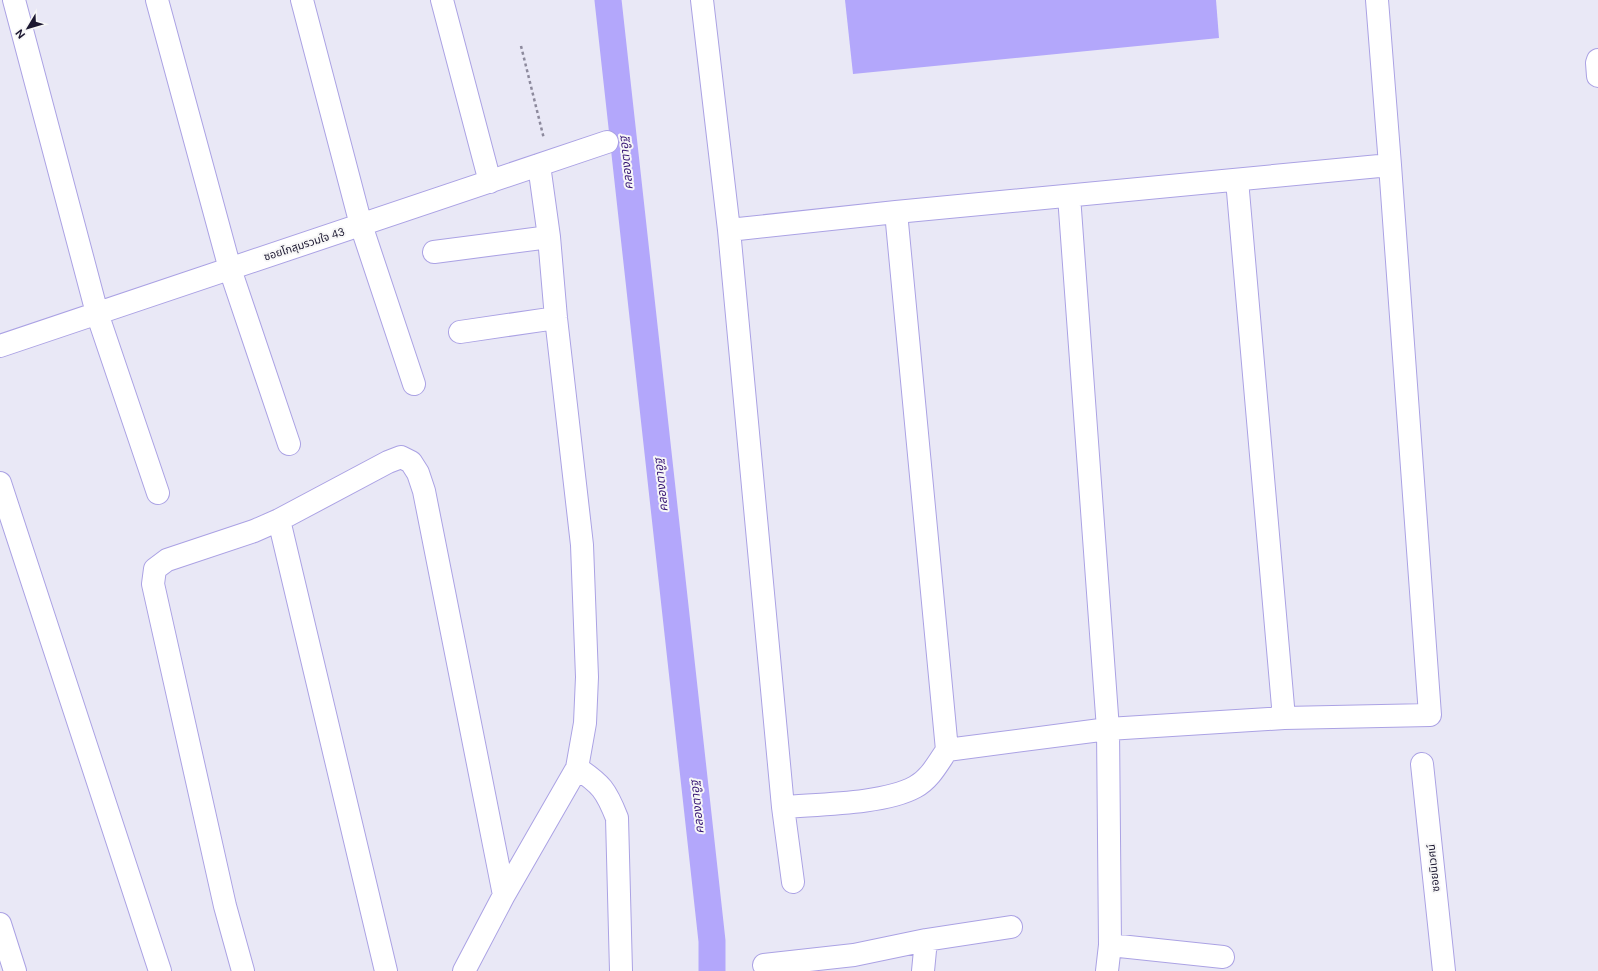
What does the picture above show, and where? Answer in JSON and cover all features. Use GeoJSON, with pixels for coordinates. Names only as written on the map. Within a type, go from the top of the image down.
{"type":"FeatureCollection","features":[{"type":"Feature","properties":{"kind":"street"},"geometry":{"type":"LineString","coordinates":[[14,0],[97,313],[158,493]]}},
{"type":"Feature","properties":{"kind":"street"},"geometry":{"type":"LineString","coordinates":[[158,0],[230,269],[290,444]]}},
{"type":"Feature","properties":{"kind":"street"},"geometry":{"type":"LineString","coordinates":[[302,0],[361,225],[414,384]]}},
{"type":"Feature","properties":{"kind":"street"},"geometry":{"type":"LineString","coordinates":[[442,0],[490,182]]}},
{"type":"Feature","properties":{"kind":"street"},"geometry":{"type":"LineString","coordinates":[[702,0],[729,230],[783,807],[793,882]]}},
{"type":"Feature","properties":{"kind":"street"},"geometry":{"type":"LineString","coordinates":[[947,750],[1108,729],[1284,718],[1430,715],[1377,0]]}},
{"type":"Feature","properties":{"kind":"street"},"geometry":{"type":"LineString","coordinates":[[1598,60],[1598,76]]}},
{"type":"Feature","properties":{"kind":"street","name":"ซอยโกสุมรวมใจ 43"},"geometry":{"type":"LineString","coordinates":[[0,346],[608,142]]}},
{"type":"Feature","properties":{"kind":"street"},"geometry":{"type":"LineString","coordinates":[[464,971],[504,895],[577,768],[585,723],[587,677],[582,545],[556,318],[549,237],[545,164]]}},
{"type":"Feature","properties":{"kind":"street"},"geometry":{"type":"LineString","coordinates":[[729,230],[896,212],[1390,165]]}},
{"type":"Feature","properties":{"kind":"street"},"geometry":{"type":"LineString","coordinates":[[1237,180],[1284,718]]}},
{"type":"Feature","properties":{"kind":"street"},"geometry":{"type":"LineString","coordinates":[[1069,196],[1108,729],[1110,945],[1108,971]]}},
{"type":"Feature","properties":{"kind":"street"},"geometry":{"type":"LineString","coordinates":[[783,807],[866,800],[893,795],[916,787],[931,774],[947,750],[896,212]]}},
{"type":"Feature","properties":{"kind":"street"},"geometry":{"type":"LineString","coordinates":[[434,252],[549,237]]}},
{"type":"Feature","properties":{"kind":"street"},"geometry":{"type":"LineString","coordinates":[[460,332],[556,318]]}},
{"type":"Feature","properties":{"kind":"street"},"geometry":{"type":"LineString","coordinates":[[243,971],[224,906],[153,584],[155,569],[167,560],[239,536],[279,520],[388,462],[401,457],[411,462],[418,473],[424,491],[504,895]]}},
{"type":"Feature","properties":{"kind":"street"},"geometry":{"type":"LineString","coordinates":[[0,483],[160,971]]}},
{"type":"Feature","properties":{"kind":"street"},"geometry":{"type":"LineString","coordinates":[[279,520],[386,971]]}},
{"type":"Feature","properties":{"kind":"street","name":"ซอยนิเวศน์"},"geometry":{"type":"LineString","coordinates":[[1422,764],[1444,971]]}},
{"type":"Feature","properties":{"kind":"street"},"geometry":{"type":"LineString","coordinates":[[577,768],[597,782],[610,799],[617,818],[621,971]]}},
{"type":"Feature","properties":{"kind":"street"},"geometry":{"type":"LineString","coordinates":[[0,924],[15,971]]}},
{"type":"Feature","properties":{"kind":"street"},"geometry":{"type":"LineString","coordinates":[[764,965],[853,963],[926,940],[1011,927]]}},
{"type":"Feature","properties":{"kind":"street"},"geometry":{"type":"LineString","coordinates":[[923,971],[926,940]]}},
{"type":"Feature","properties":{"kind":"street"},"geometry":{"type":"LineString","coordinates":[[1110,945],[1223,957]]}},
{"type":"Feature","properties":{"kind":"path"},"geometry":{"type":"LineString","coordinates":[[521,46],[545,164]]}},
{"type":"Feature","properties":{"kind":"shaded area"},"geometry":{"type":"Polygon","coordinates":[[[845,0],[1216,0],[1219,38],[853,74],[845,0]]]}},
{"type":"Feature","properties":{"kind":"waterway","name":"คลองตาอูฐ"},"geometry":{"type":"LineString","coordinates":[[608,0],[712,941],[712,971]]}}]}
